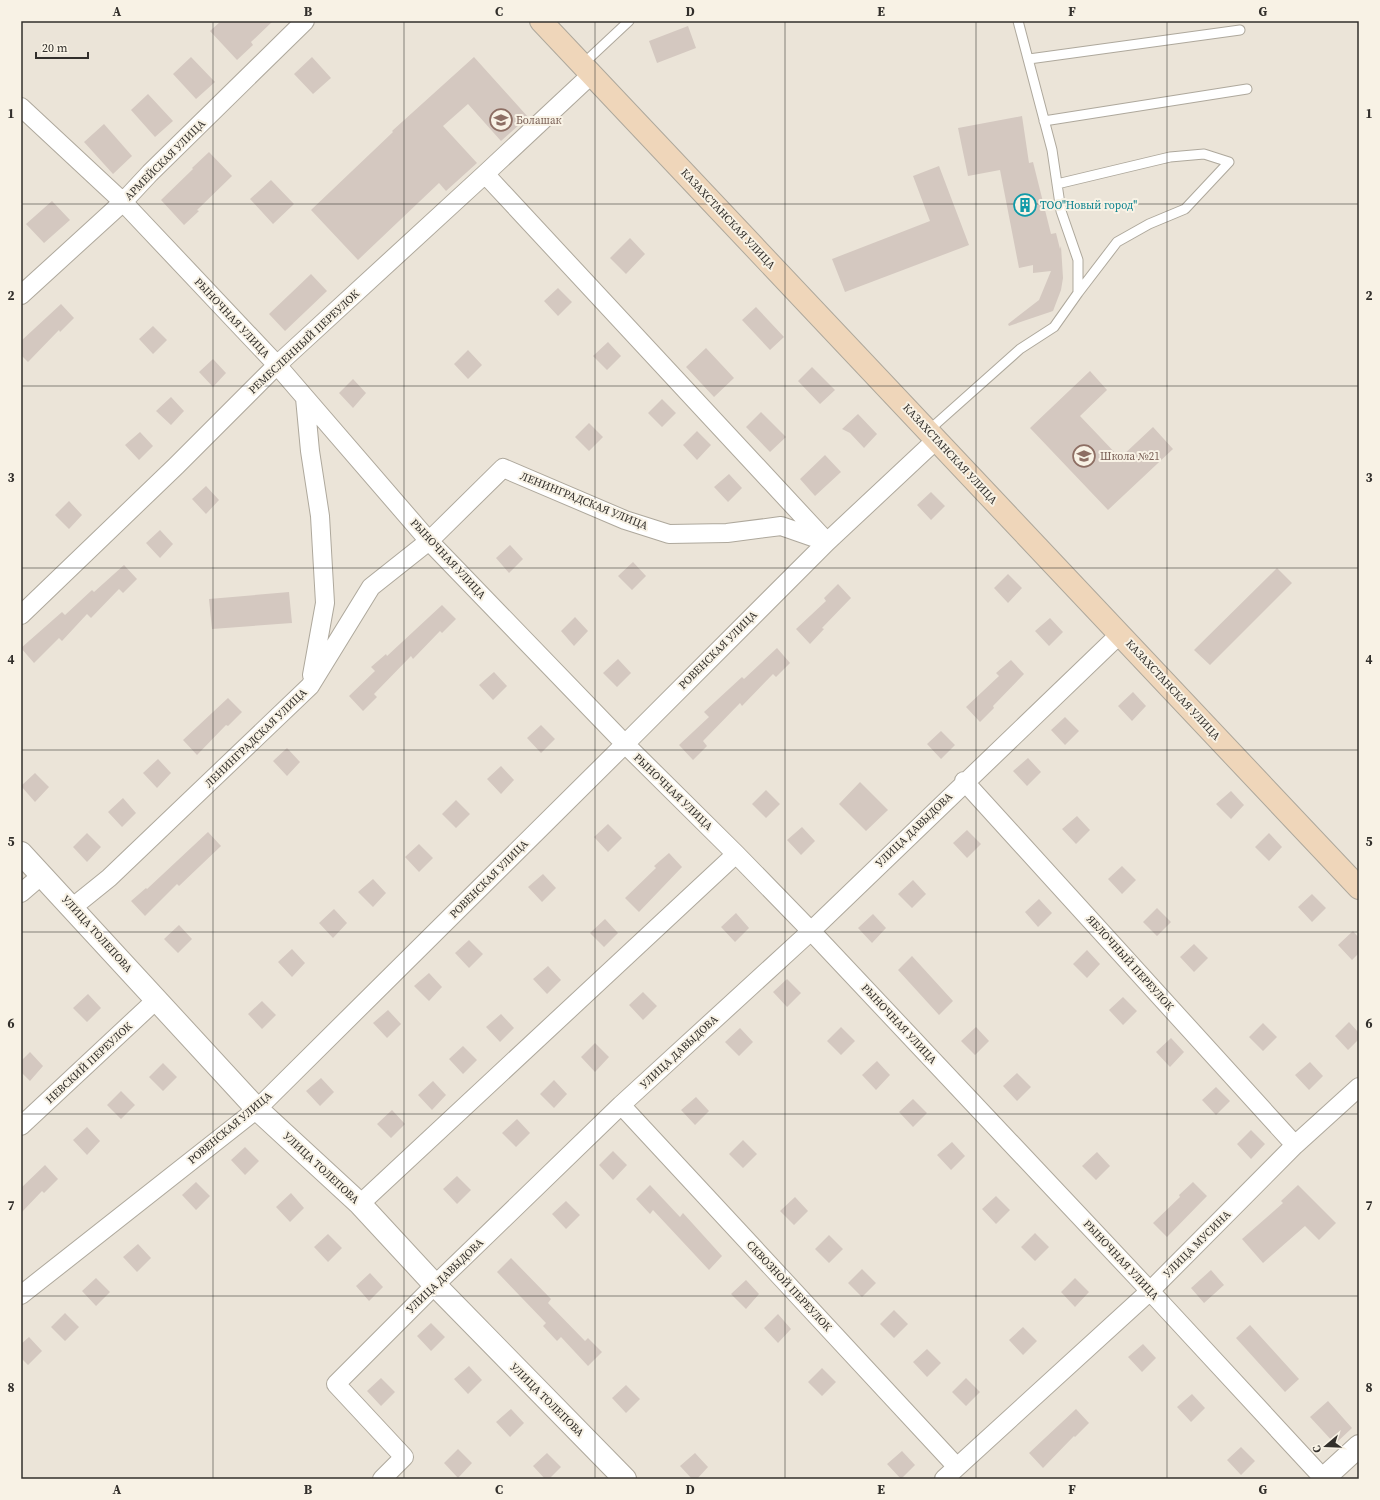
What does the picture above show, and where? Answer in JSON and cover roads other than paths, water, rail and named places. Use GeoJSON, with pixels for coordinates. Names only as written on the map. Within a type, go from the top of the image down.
{"type":"FeatureCollection","features":[{"type":"Feature","properties":{"kind":"main road","name":"КАЗАХСТАНСКАЯ УЛИЦА"},"geometry":{"type":"LineString","coordinates":[[541,21],[1359,888]]}},
{"type":"Feature","properties":{"kind":"street","name":"АРМЕЙСКАЯ УЛИЦА"},"geometry":{"type":"LineString","coordinates":[[21,295],[123,202],[150,173],[305,21]]}},
{"type":"Feature","properties":{"kind":"street","name":"РЕМЕСЛЕННЫЙ ПЕРЕУЛОК"},"geometry":{"type":"LineString","coordinates":[[21,615],[176,466],[277,365],[486,174],[587,69]]}},
{"type":"Feature","properties":{"kind":"street","name":"РЫНОЧНАЯ УЛИЦА"},"geometry":{"type":"LineString","coordinates":[[21,107],[123,202],[277,365],[429,541],[625,744],[811,931],[1150,1291],[1324,1479]]}},
{"type":"Feature","properties":{"kind":"street"},"geometry":{"type":"LineString","coordinates":[[486,174],[827,542]]}},
{"type":"Feature","properties":{"kind":"street"},"geometry":{"type":"LineString","coordinates":[[305,398],[310,451],[320,516],[326,602],[310,686]]}},
{"type":"Feature","properties":{"kind":"street","name":"РОВЕНСКАЯ УЛИЦА"},"geometry":{"type":"LineString","coordinates":[[21,1295],[257,1108],[625,744],[932,435]]}},
{"type":"Feature","properties":{"kind":"street","name":"ЛЕНИНГРАДСКАЯ УЛИЦА"},"geometry":{"type":"LineString","coordinates":[[72,907],[109,878],[310,686],[371,587],[429,541],[503,468],[625,520],[669,534],[727,533],[781,526],[827,542]]}},
{"type":"Feature","properties":{"kind":"street","name":"УЛИЦА ДАВЫДОВА"},"geometry":{"type":"LineString","coordinates":[[382,1479],[404,1457],[336,1384],[435,1285],[621,1105],[811,931],[964,781],[1120,634]]}},
{"type":"Feature","properties":{"kind":"street","name":"ЯБЛОЧНЫЙ ПЕРЕУЛОК"},"geometry":{"type":"LineString","coordinates":[[964,781],[1295,1145]]}},
{"type":"Feature","properties":{"kind":"street","name":"УЛИЦА ТОЛЕПОВА"},"geometry":{"type":"LineString","coordinates":[[21,853],[257,1108],[360,1204],[435,1285],[625,1479]]}},
{"type":"Feature","properties":{"kind":"street"},"geometry":{"type":"LineString","coordinates":[[360,1204],[736,854]]}},
{"type":"Feature","properties":{"kind":"street"},"geometry":{"type":"LineString","coordinates":[[21,893],[42,875]]}},
{"type":"Feature","properties":{"kind":"street","name":"НЕВСКИЙ ПЕРЕУЛОК"},"geometry":{"type":"LineString","coordinates":[[21,1126],[156,1000]]}},
{"type":"Feature","properties":{"kind":"street","name":"УЛИЦА МУСИНА"},"geometry":{"type":"LineString","coordinates":[[944,1479],[1150,1291],[1295,1145],[1359,1087]]}},
{"type":"Feature","properties":{"kind":"street","name":"СКВОЗНОЙ ПЕРЕУЛОК"},"geometry":{"type":"LineString","coordinates":[[621,1105],[957,1467]]}},
{"type":"Feature","properties":{"kind":"street"},"geometry":{"type":"LineString","coordinates":[[1324,1479],[1359,1446]]}},
{"type":"Feature","properties":{"kind":"lane"},"geometry":{"type":"LineString","coordinates":[[587,69],[630,21]]}},
{"type":"Feature","properties":{"kind":"lane"},"geometry":{"type":"LineString","coordinates":[[1018,21],[1052,150],[1061,211],[1078,260],[1078,293]]}},
{"type":"Feature","properties":{"kind":"lane"},"geometry":{"type":"LineString","coordinates":[[1028,60],[1240,30]]}},
{"type":"Feature","properties":{"kind":"lane"},"geometry":{"type":"LineString","coordinates":[[1044,121],[1246,89]]}},
{"type":"Feature","properties":{"kind":"lane"},"geometry":{"type":"LineString","coordinates":[[932,435],[977,385],[1020,349],[1054,327],[1078,293],[1118,242],[1149,224],[1185,209],[1229,162],[1204,154],[1170,157],[1057,184]]}},
{"type":"Feature","properties":{"kind":"place","name":"Болашак"},"geometry":{"type":"Point","coordinates":[501,120]}},
{"type":"Feature","properties":{"kind":"place","name":"ТОО\"Новый город\""},"geometry":{"type":"Point","coordinates":[1025,205]}},
{"type":"Feature","properties":{"kind":"place","name":"Школа №21"},"geometry":{"type":"Point","coordinates":[1084,456]}}]}
